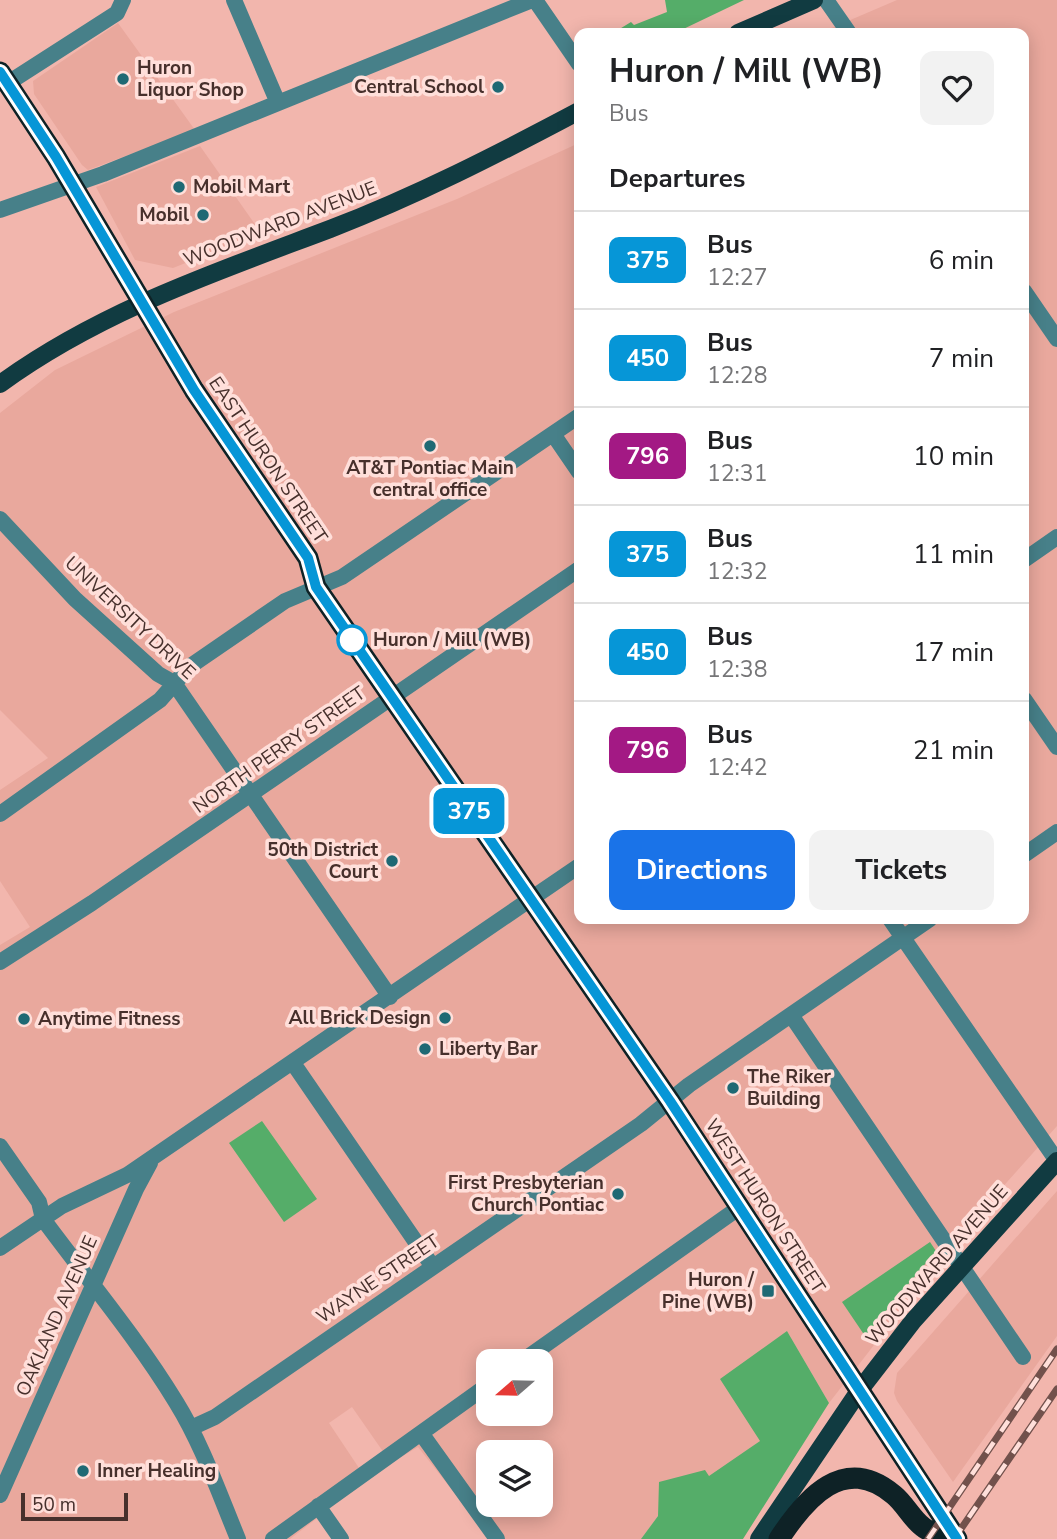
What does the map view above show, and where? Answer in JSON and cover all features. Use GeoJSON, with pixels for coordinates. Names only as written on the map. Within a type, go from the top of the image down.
{"type":"FeatureCollection","features":[{"type":"Feature","properties":{"kind":"highway","name":"EAST HURON STREET"},"geometry":{"type":"LineString","coordinates":[[4,78],[72,184],[194,390],[308,558],[316,587],[531,900]]}},
{"type":"Feature","properties":{"kind":"highway","name":"WEST HURON STREET"},"geometry":{"type":"LineString","coordinates":[[531,900],[670,1101],[957,1539]]}},
{"type":"Feature","properties":{"kind":"highway"},"geometry":{"type":"LineString","coordinates":[[779,1539],[819,1489],[830,1483],[856,1479],[892,1493],[922,1527],[947,1539]]}},
{"type":"Feature","properties":{"kind":"main road"},"geometry":{"type":"LineString","coordinates":[[750,28],[814,0]]}},
{"type":"Feature","properties":{"kind":"main road","name":"WOODWARD AVENUE"},"geometry":{"type":"LineString","coordinates":[[0,384],[51,349],[141,303],[260,253],[413,195],[574,114]]}},
{"type":"Feature","properties":{"kind":"main road","name":"WOODWARD AVENUE"},"geometry":{"type":"LineString","coordinates":[[759,1539],[859,1391],[961,1265],[1057,1161]]}},
{"type":"Feature","properties":{"kind":"street"},"geometry":{"type":"LineString","coordinates":[[4,78],[117,13],[124,0]]}},
{"type":"Feature","properties":{"kind":"street"},"geometry":{"type":"LineString","coordinates":[[234,0],[278,103]]}},
{"type":"Feature","properties":{"kind":"street"},"geometry":{"type":"LineString","coordinates":[[0,210],[278,103],[533,0],[574,57]]}},
{"type":"Feature","properties":{"kind":"street"},"geometry":{"type":"LineString","coordinates":[[826,0],[846,28]]}},
{"type":"Feature","properties":{"kind":"street"},"geometry":{"type":"LineString","coordinates":[[1029,298],[1057,339]]}},
{"type":"Feature","properties":{"kind":"street"},"geometry":{"type":"LineString","coordinates":[[0,814],[160,700],[189,667],[285,601],[342,577],[574,420]]}},
{"type":"Feature","properties":{"kind":"street"},"geometry":{"type":"LineString","coordinates":[[553,435],[574,465]]}},
{"type":"Feature","properties":{"kind":"street","name":"UNIVERSITY DRIVE"},"geometry":{"type":"LineString","coordinates":[[0,519],[75,599],[158,674],[174,683],[390,997]]}},
{"type":"Feature","properties":{"kind":"street"},"geometry":{"type":"LineString","coordinates":[[1029,557],[1057,537]]}},
{"type":"Feature","properties":{"kind":"street","name":"NORTH PERRY STREET"},"geometry":{"type":"LineString","coordinates":[[0,962],[27,947],[574,572]]}},
{"type":"Feature","properties":{"kind":"street"},"geometry":{"type":"LineString","coordinates":[[1029,706],[1057,747]]}},
{"type":"Feature","properties":{"kind":"street"},"geometry":{"type":"LineString","coordinates":[[1029,852],[1057,832]]}},
{"type":"Feature","properties":{"kind":"street"},"geometry":{"type":"LineString","coordinates":[[0,1248],[73,1200],[127,1175],[157,1156],[574,870]]}},
{"type":"Feature","properties":{"kind":"street"},"geometry":{"type":"LineString","coordinates":[[893,924],[1057,1161]]}},
{"type":"Feature","properties":{"kind":"street","name":"WAYNE STREET"},"geometry":{"type":"LineString","coordinates":[[191,1428],[215,1417],[433,1267],[923,924]]}},
{"type":"Feature","properties":{"kind":"street"},"geometry":{"type":"LineString","coordinates":[[792,1015],[1023,1357]]}},
{"type":"Feature","properties":{"kind":"street"},"geometry":{"type":"LineString","coordinates":[[293,1063],[433,1267]]}},
{"type":"Feature","properties":{"kind":"street"},"geometry":{"type":"LineString","coordinates":[[0,1146],[39,1202],[43,1219],[151,1363],[191,1428],[238,1539]]}},
{"type":"Feature","properties":{"kind":"street","name":"OAKLAND AVENUE"},"geometry":{"type":"LineString","coordinates":[[0,1495],[143,1174],[157,1156]]}},
{"type":"Feature","properties":{"kind":"street"},"geometry":{"type":"LineString","coordinates":[[539,1349],[740,1206]]}},
{"type":"Feature","properties":{"kind":"street"},"geometry":{"type":"LineString","coordinates":[[273,1539],[476,1394]]}},
{"type":"Feature","properties":{"kind":"street"},"geometry":{"type":"LineString","coordinates":[[421,1433],[497,1539]]}},
{"type":"Feature","properties":{"kind":"street"},"geometry":{"type":"LineString","coordinates":[[318,1506],[341,1539]]}},
{"type":"Feature","properties":{"kind":"shaded area"},"geometry":{"type":"Polygon","coordinates":[[[897,0],[1057,0],[1057,1126],[957,1238],[829,1403],[787,1331],[760,1441],[658,1516],[641,1539],[491,1539],[418,1447],[391,1463],[352,1407],[329,1423],[367,1480],[290,1539],[0,1539],[0,945],[30,927],[0,881],[0,790],[48,758],[0,710],[0,413],[55,370],[174,312],[457,199],[574,145],[574,924],[1029,924],[1029,28],[832,28],[897,0]]]}},
{"type":"Feature","properties":{"kind":"shaded area"},"geometry":{"type":"Polygon","coordinates":[[[118,23],[195,130],[88,170],[34,94],[33,81],[118,23]]]}},
{"type":"Feature","properties":{"kind":"shaded area"},"geometry":{"type":"Polygon","coordinates":[[[200,146],[261,233],[173,268],[135,260],[96,187],[200,146]]]}},
{"type":"Feature","properties":{"kind":"shaded area"},"geometry":{"type":"Polygon","coordinates":[[[1057,1191],[1057,1336],[953,1482],[897,1401],[894,1393],[897,1373],[1057,1191]]]}},
{"type":"Feature","properties":{"kind":"green space"},"geometry":{"type":"Polygon","coordinates":[[[665,0],[744,0],[685,28],[621,28],[631,22],[634,25],[667,12],[665,0]]]}},
{"type":"Feature","properties":{"kind":"green space"},"geometry":{"type":"Polygon","coordinates":[[[262,1121],[317,1199],[284,1222],[229,1143],[262,1121]]]}},
{"type":"Feature","properties":{"kind":"green space"},"geometry":{"type":"Polygon","coordinates":[[[930,1242],[936,1251],[865,1336],[842,1302],[930,1242]]]}},
{"type":"Feature","properties":{"kind":"green space"},"geometry":{"type":"Polygon","coordinates":[[[787,1331],[829,1403],[743,1539],[641,1539],[658,1516],[659,1482],[705,1470],[709,1476],[760,1441],[720,1379],[787,1331]]]}},
{"type":"Feature","properties":{"kind":"railway"},"geometry":{"type":"LineString","coordinates":[[928,1539],[1057,1349]]}},
{"type":"Feature","properties":{"kind":"railway"},"geometry":{"type":"LineString","coordinates":[[954,1539],[1057,1389]]}},
{"type":"Feature","properties":{"kind":"bus line","name":"375"},"geometry":{"type":"LineString","coordinates":[[0,72],[56,157],[194,390],[308,558],[316,587],[670,1101],[957,1539]]}},
{"type":"Feature","properties":{"kind":"place","name":"Huron Liquor Shop"},"geometry":{"type":"Point","coordinates":[123,79]}},
{"type":"Feature","properties":{"kind":"place","name":"Central School"},"geometry":{"type":"Point","coordinates":[498,87]}},
{"type":"Feature","properties":{"kind":"place","name":"Mobil Mart"},"geometry":{"type":"Point","coordinates":[179,187]}},
{"type":"Feature","properties":{"kind":"place","name":"Mobil"},"geometry":{"type":"Point","coordinates":[203,215]}},
{"type":"Feature","properties":{"kind":"place","name":"AT&T Pontiac Main central office"},"geometry":{"type":"Point","coordinates":[430,446]}},
{"type":"Feature","properties":{"kind":"place","name":"Huron / Mill (WB)"},"geometry":{"type":"Point","coordinates":[352,640]}},
{"type":"Feature","properties":{"kind":"place","name":"50th District Court"},"geometry":{"type":"Point","coordinates":[392,861]}},
{"type":"Feature","properties":{"kind":"place","name":"All Brick Design"},"geometry":{"type":"Point","coordinates":[445,1018]}},
{"type":"Feature","properties":{"kind":"place","name":"Anytime Fitness"},"geometry":{"type":"Point","coordinates":[24,1019]}},
{"type":"Feature","properties":{"kind":"place","name":"Liberty Bar"},"geometry":{"type":"Point","coordinates":[425,1049]}},
{"type":"Feature","properties":{"kind":"place","name":"The Riker Building"},"geometry":{"type":"Point","coordinates":[733,1088]}},
{"type":"Feature","properties":{"kind":"place","name":"First Presbyterian Church Pontiac"},"geometry":{"type":"Point","coordinates":[618,1194]}},
{"type":"Feature","properties":{"kind":"place","name":"Huron / Pine (WB)"},"geometry":{"type":"Point","coordinates":[768,1291]}},
{"type":"Feature","properties":{"kind":"place","name":"Inner Healing"},"geometry":{"type":"Point","coordinates":[83,1471]}}]}
